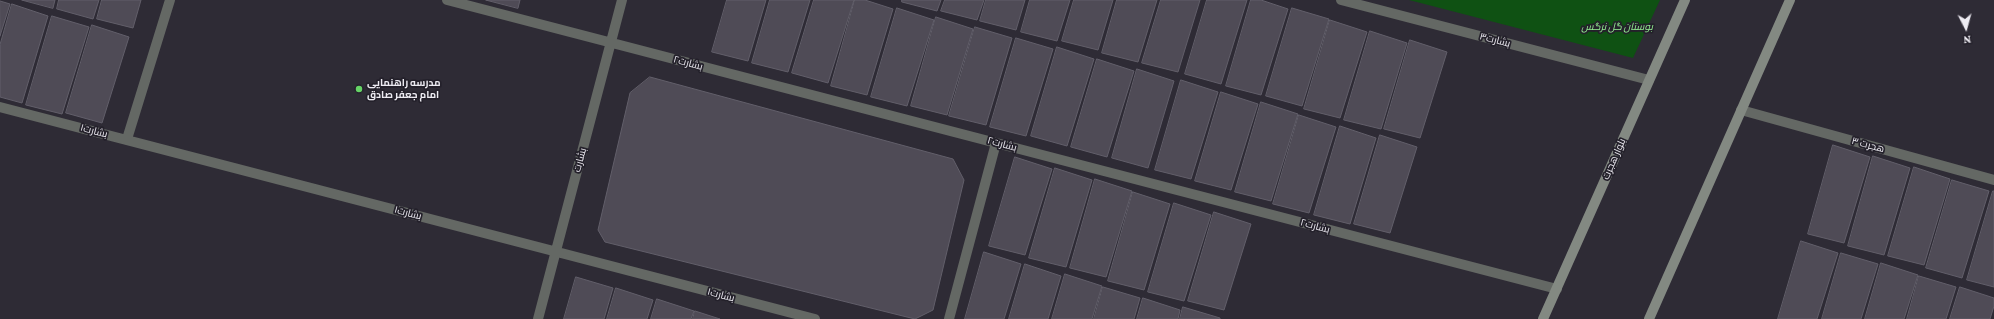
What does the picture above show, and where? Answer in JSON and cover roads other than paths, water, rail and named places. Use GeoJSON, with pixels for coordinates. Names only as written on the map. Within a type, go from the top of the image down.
{"type":"FeatureCollection","features":[{"type":"Feature","properties":{"kind":"main road","name":"بلوار هجرت"},"geometry":{"type":"LineString","coordinates":[[1543,319],[1685,0]]}},
{"type":"Feature","properties":{"kind":"main road"},"geometry":{"type":"LineString","coordinates":[[1649,319],[1790,0]]}},
{"type":"Feature","properties":{"kind":"street"},"geometry":{"type":"LineString","coordinates":[[127,139],[170,0]]}},
{"type":"Feature","properties":{"kind":"street","name":"بشارت۲"},"geometry":{"type":"LineString","coordinates":[[447,0],[1557,289]]}},
{"type":"Feature","properties":{"kind":"street","name":"بشارت"},"geometry":{"type":"LineString","coordinates":[[538,319],[622,0]]}},
{"type":"Feature","properties":{"kind":"street","name":"بشارت۳"},"geometry":{"type":"LineString","coordinates":[[1341,0],[1649,80]]}},
{"type":"Feature","properties":{"kind":"street","name":"بشارت۱"},"geometry":{"type":"LineString","coordinates":[[0,107],[815,319]]}},
{"type":"Feature","properties":{"kind":"street","name":"هجرت ۳"},"geometry":{"type":"LineString","coordinates":[[1741,110],[1994,180]]}},
{"type":"Feature","properties":{"kind":"street"},"geometry":{"type":"LineString","coordinates":[[949,319],[996,143]]}},
{"type":"Feature","properties":{"kind":"place","name":"مدرسه راهنمایی امام جعفر صادق"},"geometry":{"type":"Point","coordinates":[359,89]}},
{"type":"Feature","properties":{"kind":"park label","name":"بوستان گل نرگس"},"geometry":{"type":"Point","coordinates":[1617,27]}}]}
